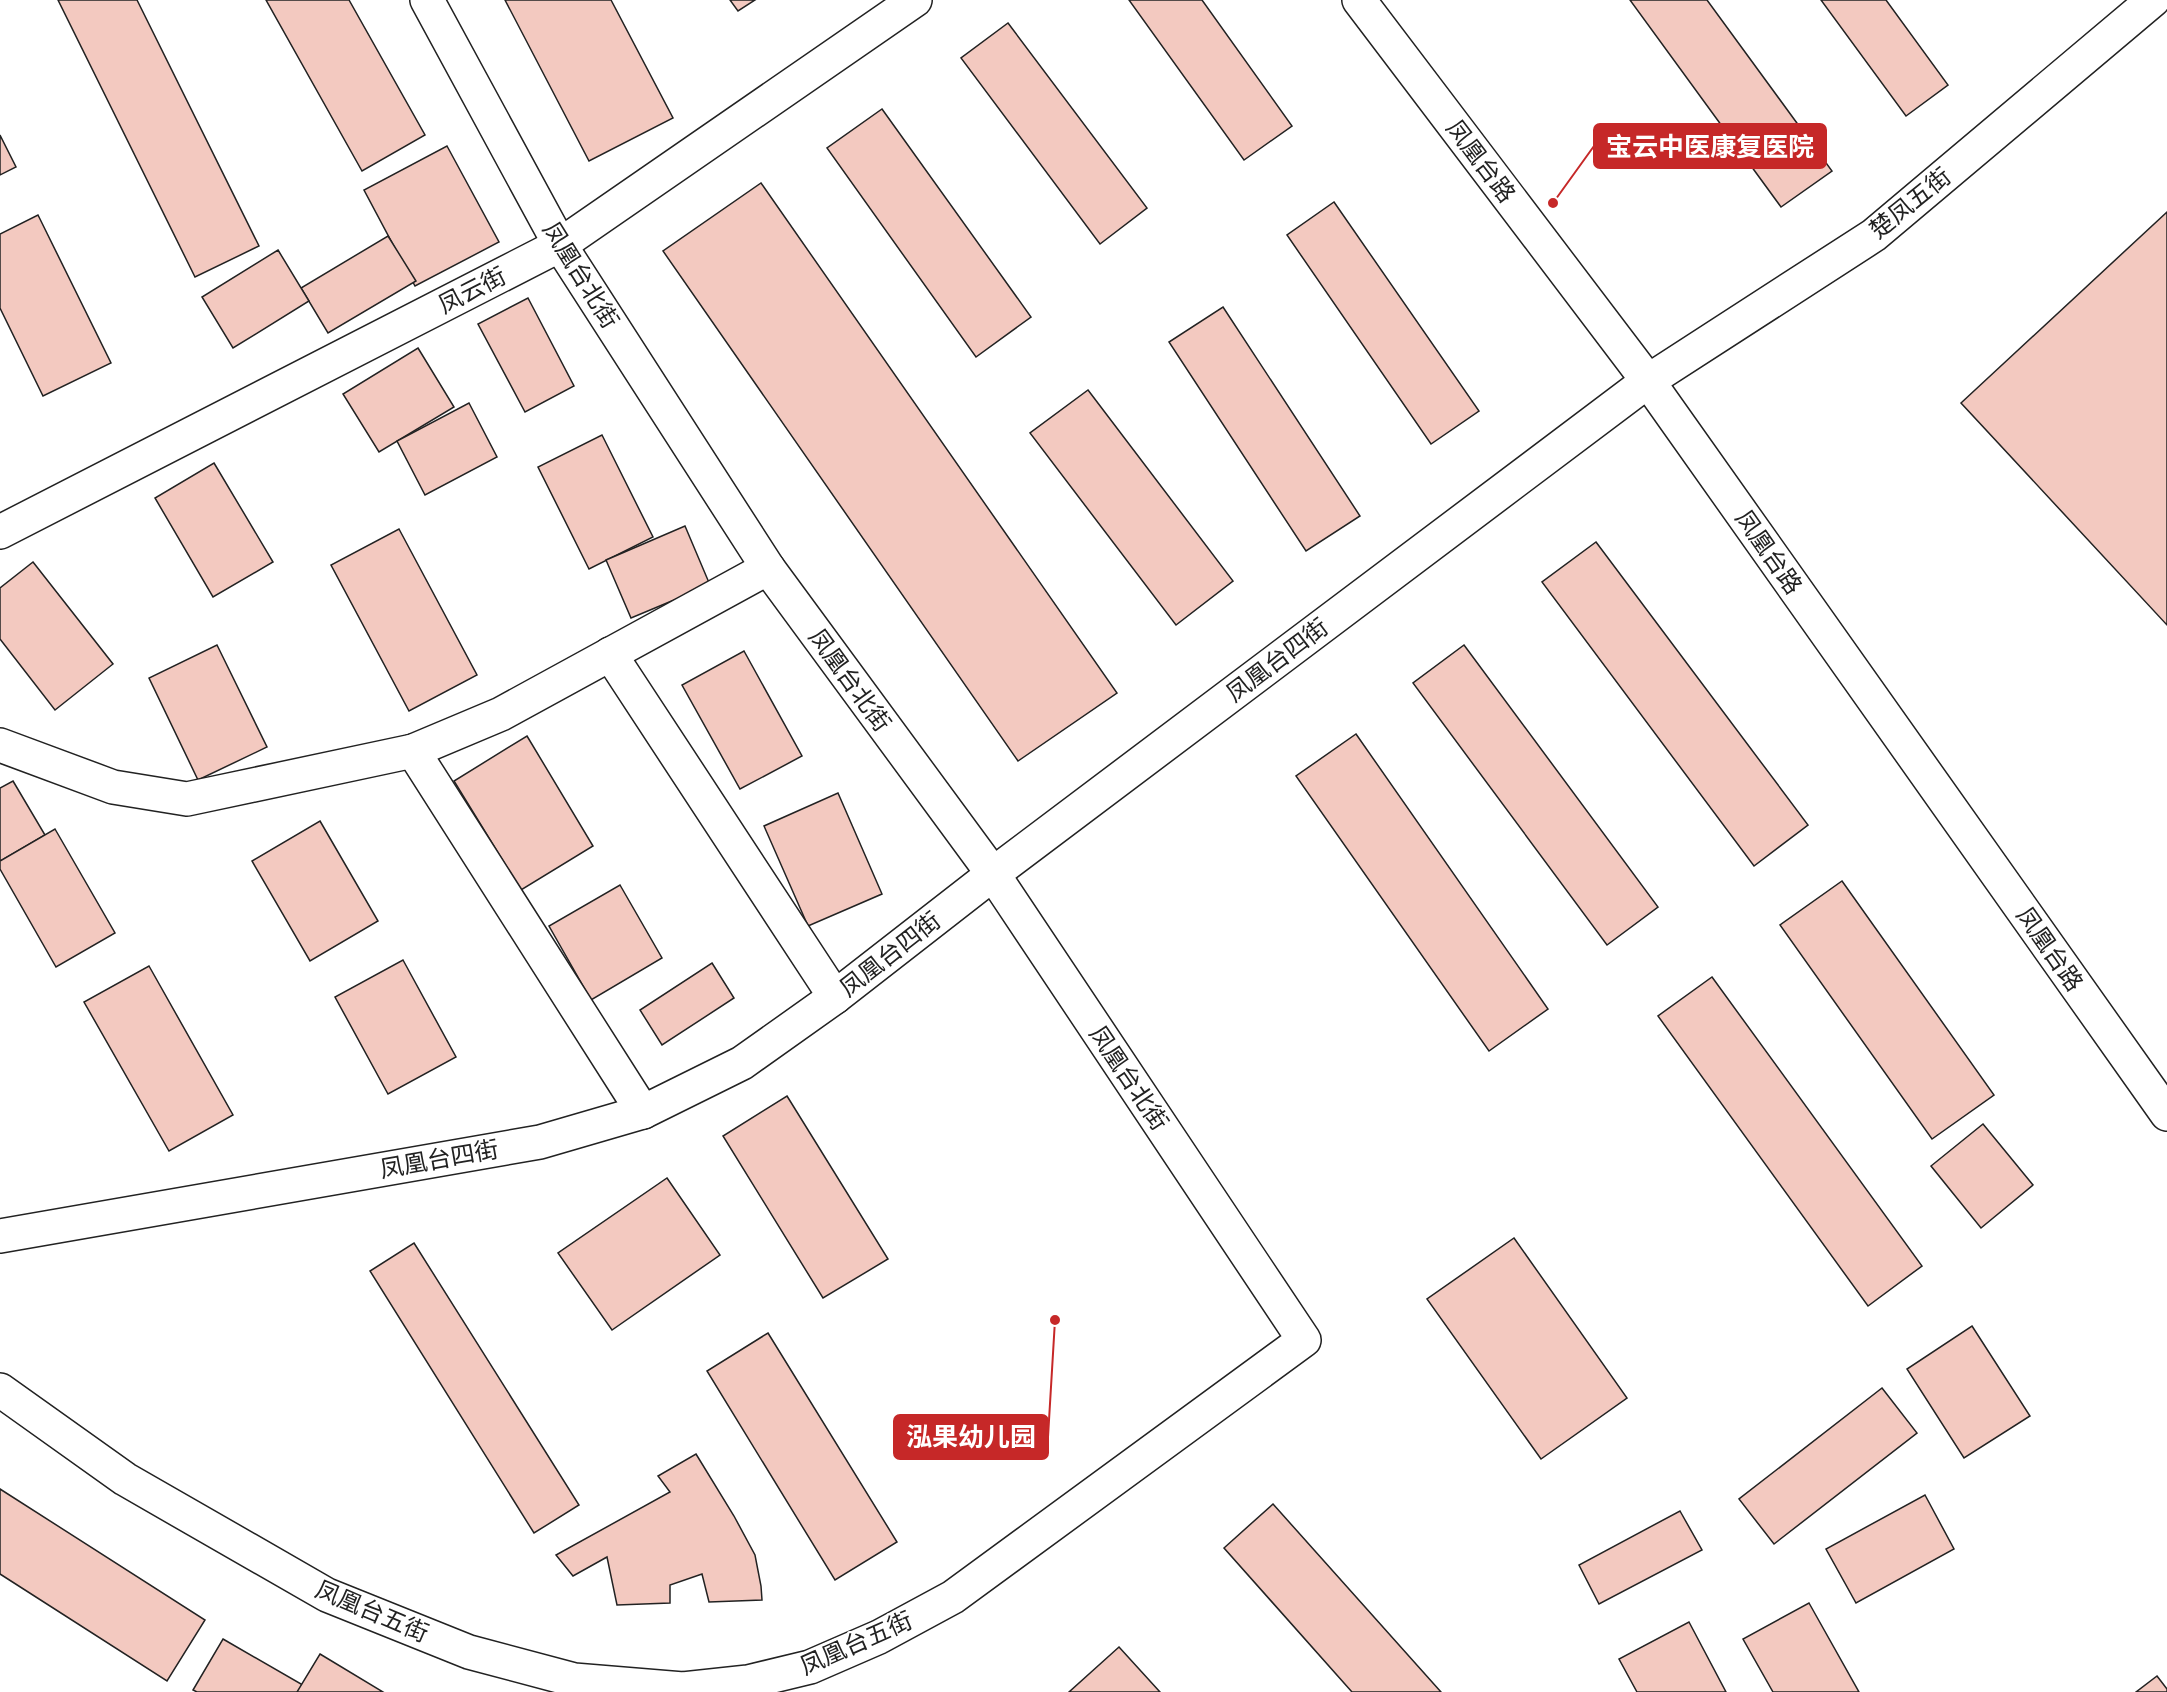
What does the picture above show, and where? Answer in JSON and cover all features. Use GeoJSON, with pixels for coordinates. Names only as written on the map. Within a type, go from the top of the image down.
{"type":"FeatureCollection","features":[{"type":"Feature","properties":{"kind":"street","name":"凤凰台北街"},"geometry":{"type":"LineString","coordinates":[[427,0],[560,245],[768,568],[993,874],[1304,1340]]}},
{"type":"Feature","properties":{"kind":"street","name":"凤云街"},"geometry":{"type":"LineString","coordinates":[[0,532],[560,245],[915,0]]}},
{"type":"Feature","properties":{"kind":"street","name":"凤凰台路"},"geometry":{"type":"LineString","coordinates":[[1359,0],[1648,381],[2167,1114]]}},
{"type":"Feature","properties":{"kind":"street","name":"楚凤五街"},"geometry":{"type":"LineString","coordinates":[[1648,381],[1874,235],[2153,0]]}},
{"type":"Feature","properties":{"kind":"street","name":"凤凰台四街"},"geometry":{"type":"LineString","coordinates":[[0,1236],[540,1142],[643,1112],[742,1063],[835,997],[993,874],[1648,381]]}},
{"type":"Feature","properties":{"kind":"street"},"geometry":{"type":"LineString","coordinates":[[0,745],[113,787],[187,799],[412,751],[501,714],[768,568]]}},
{"type":"Feature","properties":{"kind":"street"},"geometry":{"type":"LineString","coordinates":[[610,654],[835,997]]}},
{"type":"Feature","properties":{"kind":"street"},"geometry":{"type":"LineString","coordinates":[[412,751],[643,1112]]}},
{"type":"Feature","properties":{"kind":"street","name":"凤凰台五街"},"geometry":{"type":"LineString","coordinates":[[0,1390],[125,1479],[327,1594],[479,1655],[574,1680],[683,1689],[748,1682],[810,1667],[879,1637],[953,1597],[1304,1340]]}},
{"type":"Feature","properties":{"kind":"building"},"geometry":{"type":"Polygon","coordinates":[[[58,0],[137,0],[259,246],[195,277],[58,0]]]}},
{"type":"Feature","properties":{"kind":"building"},"geometry":{"type":"Polygon","coordinates":[[[266,0],[349,0],[425,135],[362,171],[266,0]]]}},
{"type":"Feature","properties":{"kind":"building"},"geometry":{"type":"Polygon","coordinates":[[[505,0],[611,0],[673,118],[589,161],[505,0]]]}},
{"type":"Feature","properties":{"kind":"building"},"geometry":{"type":"Polygon","coordinates":[[[730,0],[755,0],[738,11],[730,0]]]}},
{"type":"Feature","properties":{"kind":"building"},"geometry":{"type":"Polygon","coordinates":[[[1129,0],[1202,0],[1292,126],[1244,160],[1129,0]]]}},
{"type":"Feature","properties":{"kind":"building"},"geometry":{"type":"Polygon","coordinates":[[[1630,0],[1707,0],[1832,171],[1781,207],[1630,0]]]}},
{"type":"Feature","properties":{"kind":"building"},"geometry":{"type":"Polygon","coordinates":[[[1821,0],[1886,0],[1948,85],[1906,116],[1821,0]]]}},
{"type":"Feature","properties":{"kind":"building"},"geometry":{"type":"Polygon","coordinates":[[[1008,23],[1147,208],[1100,244],[961,58],[1008,23]]]}},
{"type":"Feature","properties":{"kind":"building"},"geometry":{"type":"Polygon","coordinates":[[[882,109],[1031,317],[976,357],[827,148],[882,109]]]}},
{"type":"Feature","properties":{"kind":"building"},"geometry":{"type":"Polygon","coordinates":[[[0,135],[16,167],[0,175],[0,135]]]}},
{"type":"Feature","properties":{"kind":"building"},"geometry":{"type":"Polygon","coordinates":[[[447,146],[499,242],[415,286],[364,190],[447,146]]]}},
{"type":"Feature","properties":{"kind":"building"},"geometry":{"type":"Polygon","coordinates":[[[761,183],[1117,693],[1018,761],[663,251],[761,183]]]}},
{"type":"Feature","properties":{"kind":"building"},"geometry":{"type":"Polygon","coordinates":[[[1334,202],[1479,411],[1431,444],[1287,235],[1334,202]]]}},
{"type":"Feature","properties":{"kind":"building"},"geometry":{"type":"Polygon","coordinates":[[[2167,212],[2167,625],[1961,403],[2167,212]]]}},
{"type":"Feature","properties":{"kind":"building"},"geometry":{"type":"Polygon","coordinates":[[[38,215],[111,363],[43,396],[0,308],[0,234],[38,215]]]}},
{"type":"Feature","properties":{"kind":"building"},"geometry":{"type":"Polygon","coordinates":[[[388,236],[416,281],[328,333],[301,288],[388,236]]]}},
{"type":"Feature","properties":{"kind":"building"},"geometry":{"type":"Polygon","coordinates":[[[278,250],[309,301],[233,348],[202,297],[278,250]]]}},
{"type":"Feature","properties":{"kind":"building"},"geometry":{"type":"Polygon","coordinates":[[[528,298],[574,386],[525,412],[478,324],[528,298]]]}},
{"type":"Feature","properties":{"kind":"building"},"geometry":{"type":"Polygon","coordinates":[[[1223,307],[1360,516],[1306,551],[1169,342],[1223,307]]]}},
{"type":"Feature","properties":{"kind":"building"},"geometry":{"type":"Polygon","coordinates":[[[418,348],[454,407],[379,452],[343,394],[418,348]]]}},
{"type":"Feature","properties":{"kind":"building"},"geometry":{"type":"Polygon","coordinates":[[[1088,390],[1233,581],[1176,625],[1030,433],[1088,390]]]}},
{"type":"Feature","properties":{"kind":"building"},"geometry":{"type":"Polygon","coordinates":[[[469,403],[497,457],[425,495],[397,441],[469,403]]]}},
{"type":"Feature","properties":{"kind":"building"},"geometry":{"type":"Polygon","coordinates":[[[602,435],[653,537],[589,569],[538,467],[602,435]]]}},
{"type":"Feature","properties":{"kind":"building"},"geometry":{"type":"Polygon","coordinates":[[[214,463],[273,562],[213,597],[155,498],[214,463]]]}},
{"type":"Feature","properties":{"kind":"building"},"geometry":{"type":"Polygon","coordinates":[[[685,526],[710,585],[631,618],[606,560],[685,526]]]}},
{"type":"Feature","properties":{"kind":"building"},"geometry":{"type":"Polygon","coordinates":[[[399,529],[477,675],[409,711],[331,565],[399,529]]]}},
{"type":"Feature","properties":{"kind":"building"},"geometry":{"type":"Polygon","coordinates":[[[1596,542],[1808,825],[1754,866],[1542,582],[1596,542]]]}},
{"type":"Feature","properties":{"kind":"building"},"geometry":{"type":"Polygon","coordinates":[[[33,562],[113,664],[55,710],[0,639],[0,588],[33,562]]]}},
{"type":"Feature","properties":{"kind":"building"},"geometry":{"type":"Polygon","coordinates":[[[217,645],[267,747],[198,780],[149,678],[217,645]]]}},
{"type":"Feature","properties":{"kind":"building"},"geometry":{"type":"Polygon","coordinates":[[[1464,645],[1658,907],[1607,945],[1413,683],[1464,645]]]}},
{"type":"Feature","properties":{"kind":"building"},"geometry":{"type":"Polygon","coordinates":[[[744,651],[802,756],[740,789],[682,685],[744,651]]]}},
{"type":"Feature","properties":{"kind":"building"},"geometry":{"type":"Polygon","coordinates":[[[1356,734],[1548,1009],[1489,1051],[1296,776],[1356,734]]]}},
{"type":"Feature","properties":{"kind":"building"},"geometry":{"type":"Polygon","coordinates":[[[527,736],[593,846],[521,890],[454,781],[527,736]]]}},
{"type":"Feature","properties":{"kind":"building"},"geometry":{"type":"Polygon","coordinates":[[[13,781],[45,835],[0,861],[0,788],[13,781]]]}},
{"type":"Feature","properties":{"kind":"building"},"geometry":{"type":"Polygon","coordinates":[[[838,793],[882,894],[808,926],[764,826],[838,793]]]}},
{"type":"Feature","properties":{"kind":"building"},"geometry":{"type":"Polygon","coordinates":[[[320,821],[378,921],[310,961],[252,861],[320,821]]]}},
{"type":"Feature","properties":{"kind":"building"},"geometry":{"type":"Polygon","coordinates":[[[55,829],[115,933],[56,967],[0,869],[0,861],[55,829]]]}},
{"type":"Feature","properties":{"kind":"building"},"geometry":{"type":"Polygon","coordinates":[[[1842,881],[1994,1095],[1932,1139],[1780,925],[1842,881]]]}},
{"type":"Feature","properties":{"kind":"building"},"geometry":{"type":"Polygon","coordinates":[[[620,885],[662,958],[591,1000],[549,926],[620,885]]]}},
{"type":"Feature","properties":{"kind":"building"},"geometry":{"type":"Polygon","coordinates":[[[403,960],[456,1057],[388,1094],[335,997],[403,960]]]}},
{"type":"Feature","properties":{"kind":"building"},"geometry":{"type":"Polygon","coordinates":[[[712,963],[734,998],[662,1045],[640,1010],[712,963]]]}},
{"type":"Feature","properties":{"kind":"building"},"geometry":{"type":"Polygon","coordinates":[[[149,966],[233,1115],[169,1151],[84,1002],[149,966]]]}},
{"type":"Feature","properties":{"kind":"building"},"geometry":{"type":"Polygon","coordinates":[[[1712,977],[1922,1266],[1868,1306],[1658,1016],[1712,977]]]}},
{"type":"Feature","properties":{"kind":"building"},"geometry":{"type":"Polygon","coordinates":[[[787,1096],[888,1259],[823,1298],[723,1136],[787,1096]]]}},
{"type":"Feature","properties":{"kind":"building"},"geometry":{"type":"Polygon","coordinates":[[[1983,1124],[2033,1185],[1981,1228],[1931,1166],[1983,1124]]]}},
{"type":"Feature","properties":{"kind":"building"},"geometry":{"type":"Polygon","coordinates":[[[667,1178],[720,1255],[612,1330],[558,1253],[667,1178]]]}},
{"type":"Feature","properties":{"kind":"building"},"geometry":{"type":"Polygon","coordinates":[[[1514,1238],[1627,1398],[1541,1459],[1427,1299],[1514,1238]]]}},
{"type":"Feature","properties":{"kind":"building"},"geometry":{"type":"Polygon","coordinates":[[[414,1243],[579,1505],[534,1533],[370,1271],[414,1243]]]}},
{"type":"Feature","properties":{"kind":"building"},"geometry":{"type":"Polygon","coordinates":[[[1972,1326],[2030,1416],[1964,1458],[1907,1369],[1972,1326]]]}},
{"type":"Feature","properties":{"kind":"building"},"geometry":{"type":"Polygon","coordinates":[[[768,1333],[897,1542],[835,1580],[707,1371],[768,1333]]]}},
{"type":"Feature","properties":{"kind":"building"},"geometry":{"type":"Polygon","coordinates":[[[1882,1388],[1917,1433],[1774,1544],[1739,1499],[1882,1388]]]}},
{"type":"Feature","properties":{"kind":"building"},"geometry":{"type":"Polygon","coordinates":[[[696,1454],[755,1555],[762,1600],[709,1602],[702,1574],[670,1585],[670,1603],[617,1605],[607,1557],[573,1576],[556,1555],[670,1492],[658,1476],[696,1454]]]}},
{"type":"Feature","properties":{"kind":"building"},"geometry":{"type":"Polygon","coordinates":[[[0,1489],[205,1620],[167,1681],[0,1574],[0,1489]]]}},
{"type":"Feature","properties":{"kind":"building"},"geometry":{"type":"Polygon","coordinates":[[[1925,1495],[1954,1549],[1856,1603],[1826,1549],[1925,1495]]]}},
{"type":"Feature","properties":{"kind":"building"},"geometry":{"type":"Polygon","coordinates":[[[1273,1504],[1441,1692],[1352,1692],[1224,1548],[1273,1504]]]}},
{"type":"Feature","properties":{"kind":"building"},"geometry":{"type":"Polygon","coordinates":[[[1680,1511],[1702,1550],[1599,1604],[1579,1565],[1680,1511]]]}},
{"type":"Feature","properties":{"kind":"building"},"geometry":{"type":"Polygon","coordinates":[[[1809,1603],[1859,1692],[1773,1692],[1743,1639],[1809,1603]]]}},
{"type":"Feature","properties":{"kind":"building"},"geometry":{"type":"Polygon","coordinates":[[[1689,1622],[1726,1692],[1637,1692],[1619,1659],[1689,1622]]]}},
{"type":"Feature","properties":{"kind":"building"},"geometry":{"type":"Polygon","coordinates":[[[223,1639],[308,1688],[305,1692],[197,1692],[193,1690],[223,1639]]]}},
{"type":"Feature","properties":{"kind":"building"},"geometry":{"type":"Polygon","coordinates":[[[1119,1647],[1160,1692],[1069,1692],[1119,1647]]]}},
{"type":"Feature","properties":{"kind":"building"},"geometry":{"type":"Polygon","coordinates":[[[320,1654],[383,1692],[297,1692],[320,1654]]]}},
{"type":"Feature","properties":{"kind":"building"},"geometry":{"type":"Polygon","coordinates":[[[2157,1676],[2167,1692],[2136,1692],[2157,1676]]]}},
{"type":"Feature","properties":{"kind":"place","name":"宝云中医康复医院"},"geometry":{"type":"Point","coordinates":[1553,203]}},
{"type":"Feature","properties":{"kind":"place","name":"泓果幼儿园"},"geometry":{"type":"Point","coordinates":[1055,1320]}}]}
